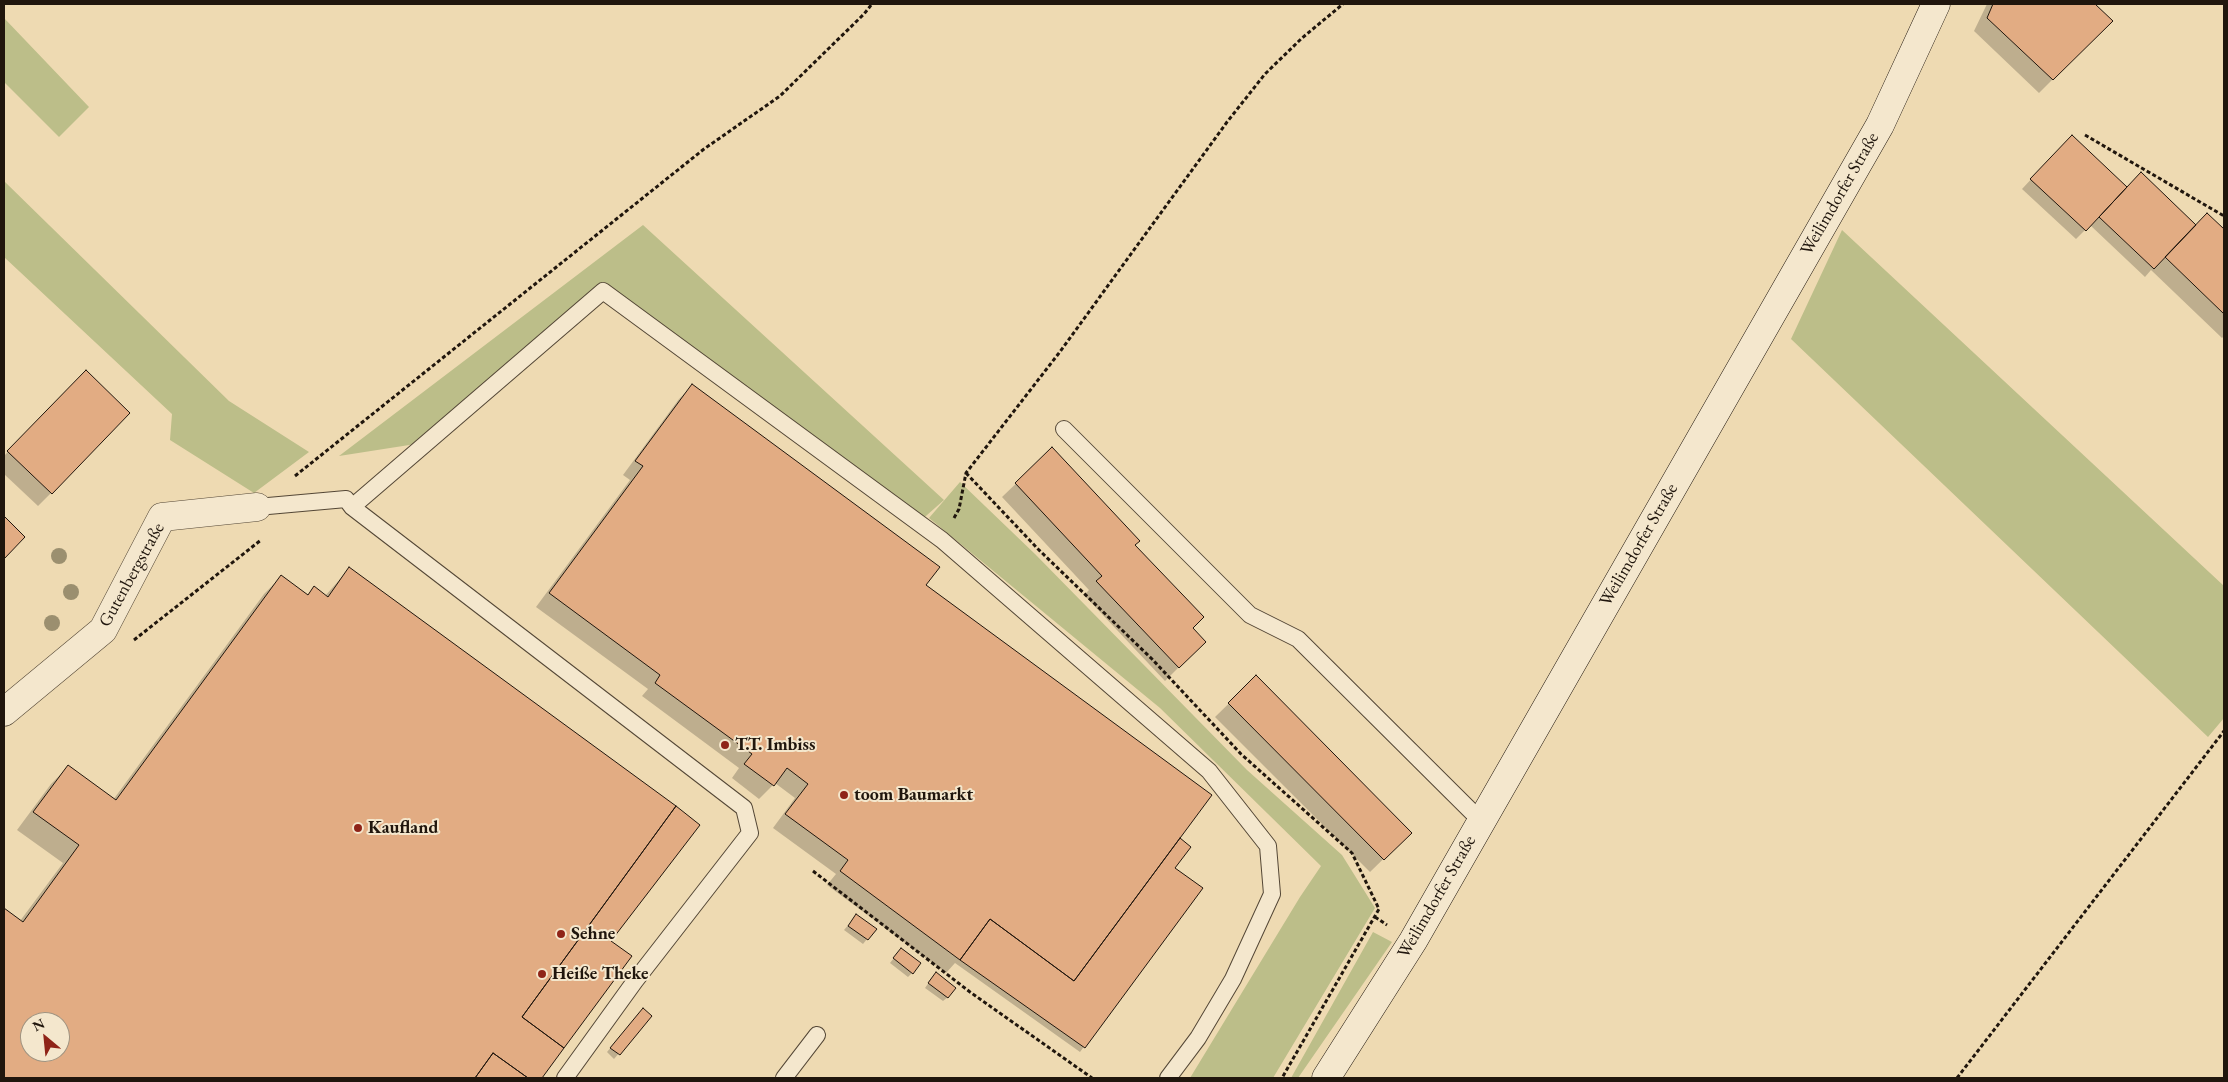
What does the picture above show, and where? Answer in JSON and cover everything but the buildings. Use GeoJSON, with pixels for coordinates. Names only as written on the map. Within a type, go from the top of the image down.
{"type":"FeatureCollection","features":[{"type":"Feature","properties":{"kind":"main road","name":"Weilimdorfer Straße"},"geometry":{"type":"LineString","coordinates":[[1326,1078],[1413,941],[1880,125],[1936,4]]}},
{"type":"Feature","properties":{"kind":"main road","name":"Gutenbergstraße"},"geometry":{"type":"LineString","coordinates":[[4,712],[103,630],[162,517],[257,507]]}},
{"type":"Feature","properties":{"kind":"lane"},"geometry":{"type":"LineString","coordinates":[[352,507],[602,291],[942,540],[1209,771],[1268,846],[1272,894],[1233,979],[1198,1038],[1168,1078]]}},
{"type":"Feature","properties":{"kind":"lane"},"geometry":{"type":"LineString","coordinates":[[1064,429],[1250,615],[1298,639],[1481,821]]}},
{"type":"Feature","properties":{"kind":"lane"},"geometry":{"type":"LineString","coordinates":[[257,507],[346,499],[352,507],[744,808],[750,833],[635,981],[565,1078]]}},
{"type":"Feature","properties":{"kind":"lane"},"geometry":{"type":"LineString","coordinates":[[784,1078],[817,1034]]}},
{"type":"Feature","properties":{"kind":"path"},"geometry":{"type":"LineString","coordinates":[[295,477],[704,149],[780,96],[872,4]]}},
{"type":"Feature","properties":{"kind":"path"},"geometry":{"type":"LineString","coordinates":[[959,509],[966,473],[1059,353],[1238,108],[1265,74],[1302,38],[1343,4]]}},
{"type":"Feature","properties":{"kind":"path"},"geometry":{"type":"LineString","coordinates":[[2085,135],[2224,216]]}},
{"type":"Feature","properties":{"kind":"path"},"geometry":{"type":"LineString","coordinates":[[966,473],[1038,550],[1152,659],[1241,754],[1352,854],[1379,909],[1282,1078]]}},
{"type":"Feature","properties":{"kind":"path"},"geometry":{"type":"LineString","coordinates":[[127,646],[266,536]]}},
{"type":"Feature","properties":{"kind":"path"},"geometry":{"type":"LineString","coordinates":[[1957,1078],[2224,731]]}},
{"type":"Feature","properties":{"kind":"path"},"geometry":{"type":"LineString","coordinates":[[813,871],[970,992],[1092,1078]]}},
{"type":"Feature","properties":{"kind":"green space"},"geometry":{"type":"Polygon","coordinates":[[[4,18],[89,107],[59,137],[4,82],[4,18]]]}},
{"type":"Feature","properties":{"kind":"green space"},"geometry":{"type":"Polygon","coordinates":[[[4,181],[229,401],[309,452],[254,493],[170,440],[172,414],[4,257],[4,181]]]}},
{"type":"Feature","properties":{"kind":"green space"},"geometry":{"type":"Polygon","coordinates":[[[643,225],[944,500],[918,523],[603,291],[422,443],[339,456],[643,225]]]}},
{"type":"Feature","properties":{"kind":"green space"},"geometry":{"type":"Polygon","coordinates":[[[1842,230],[2224,586],[2224,718],[2208,737],[1791,339],[1842,230]]]}},
{"type":"Feature","properties":{"kind":"green space"},"geometry":{"type":"Polygon","coordinates":[[[960,482],[1035,554],[1247,770],[1342,855],[1375,908],[1273,1078],[1190,1078],[1300,897],[1321,866],[1160,708],[929,518],[960,482]]]}},
{"type":"Feature","properties":{"kind":"green space"},"geometry":{"type":"Polygon","coordinates":[[[1373,932],[1392,942],[1298,1078],[1291,1078],[1373,932]]]}},
{"type":"Feature","properties":{"kind":"place","name":"T.T. Imbiss"},"geometry":{"type":"Point","coordinates":[725,745]}},
{"type":"Feature","properties":{"kind":"place","name":"toom Baumarkt"},"geometry":{"type":"Point","coordinates":[844,795]}},
{"type":"Feature","properties":{"kind":"place","name":"Kaufland"},"geometry":{"type":"Point","coordinates":[358,828]}},
{"type":"Feature","properties":{"kind":"place","name":"Sehne"},"geometry":{"type":"Point","coordinates":[561,934]}},
{"type":"Feature","properties":{"kind":"place","name":"Heiße Theke"},"geometry":{"type":"Point","coordinates":[542,974]}}]}
